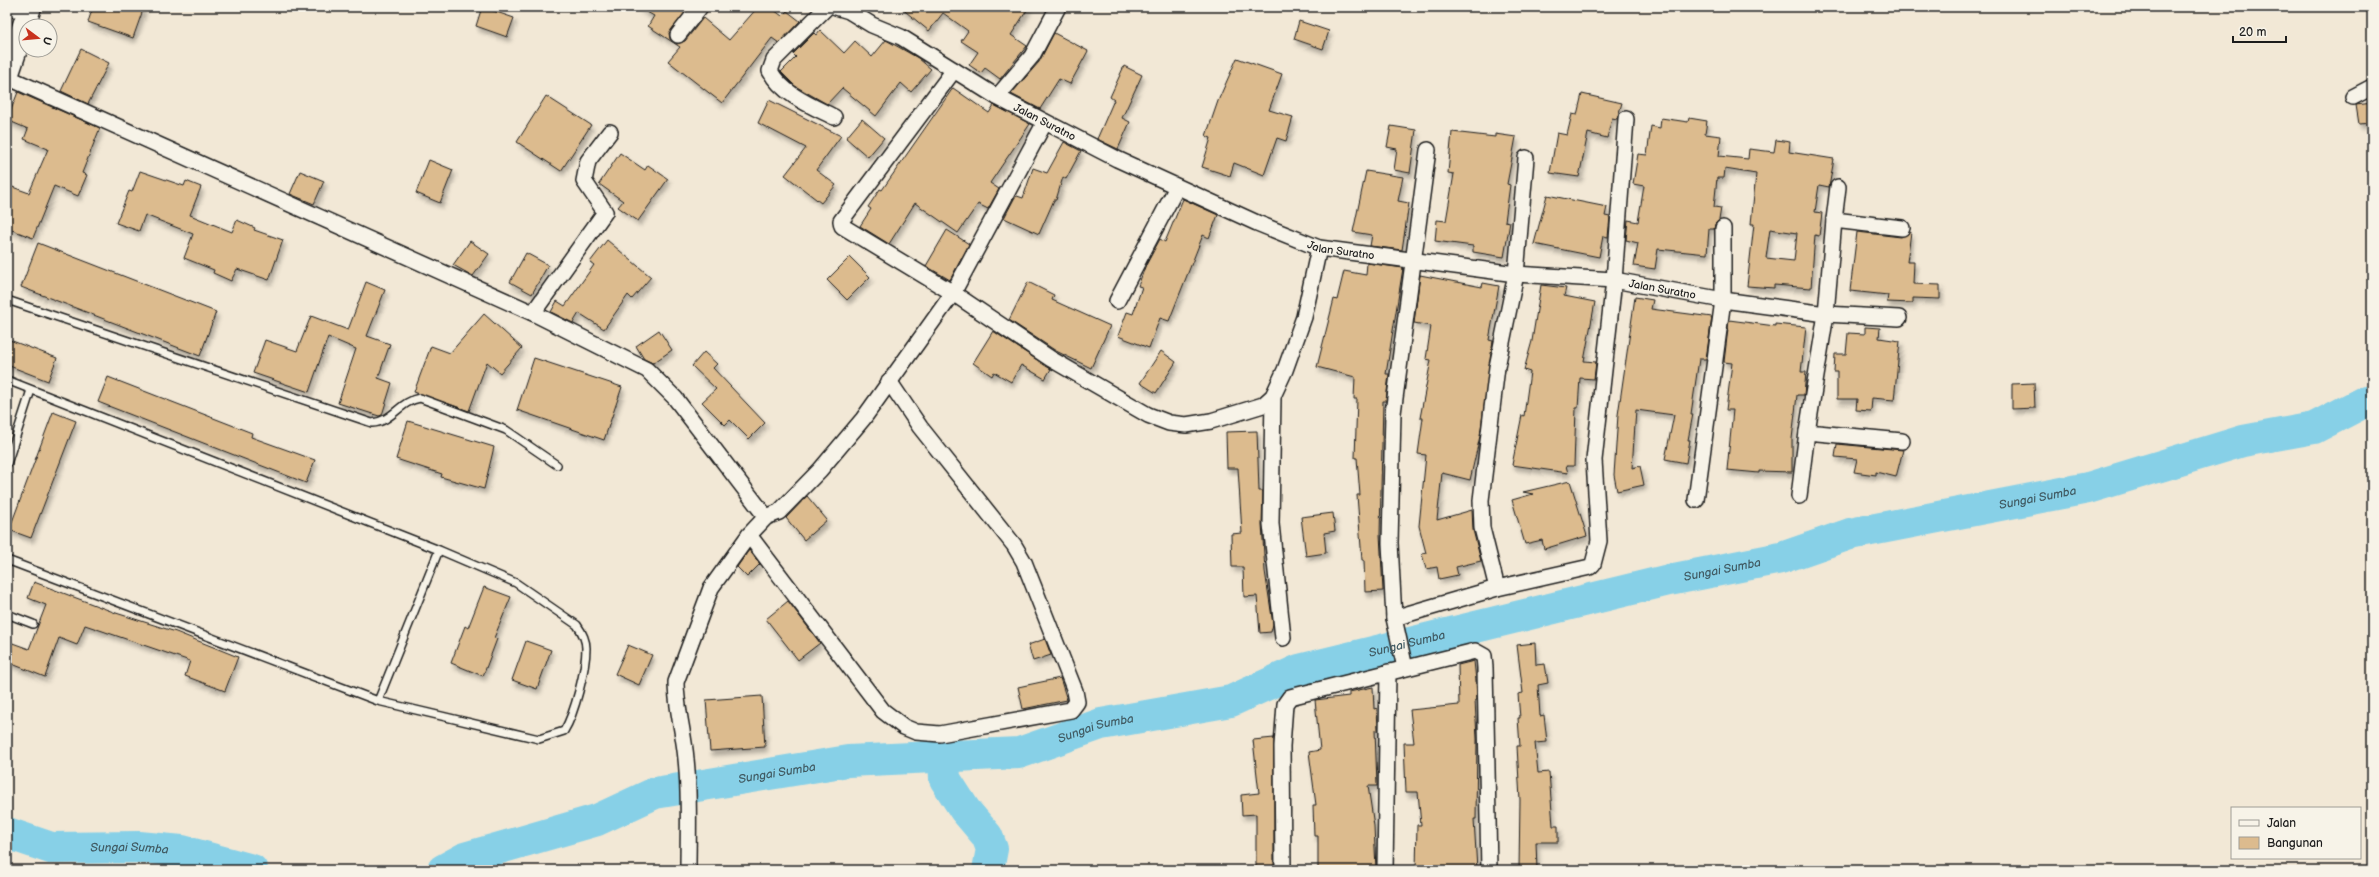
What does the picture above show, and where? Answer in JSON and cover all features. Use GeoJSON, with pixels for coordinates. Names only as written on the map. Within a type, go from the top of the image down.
{"type":"FeatureCollection","features":[{"type":"Feature","properties":{"kind":"highway"},"geometry":{"type":"LineString","coordinates":[[7,76],[14,12]]}},
{"type":"Feature","properties":{"kind":"street"},"geometry":{"type":"LineString","coordinates":[[678,35],[700,7]]}},
{"type":"Feature","properties":{"kind":"street"},"geometry":{"type":"LineString","coordinates":[[827,7],[774,60],[770,70],[773,77],[800,100],[834,117]]}},
{"type":"Feature","properties":{"kind":"street","name":"Jalan Suratno"},"geometry":{"type":"LineString","coordinates":[[836,7],[849,11],[872,25],[901,37],[997,97],[1045,122],[1177,187],[1291,238],[1319,248],[1414,259],[1516,274],[1614,280],[1723,300],[1826,314],[1899,318]]}},
{"type":"Feature","properties":{"kind":"street"},"geometry":{"type":"LineString","coordinates":[[997,97],[1032,56],[1058,7]]}},
{"type":"Feature","properties":{"kind":"street"},"geometry":{"type":"LineString","coordinates":[[954,70],[841,223],[953,294],[1051,359],[1148,415],[1169,423],[1186,425],[1211,421],[1263,404],[1273,396]]}},
{"type":"Feature","properties":{"kind":"street"},"geometry":{"type":"LineString","coordinates":[[7,76],[533,313],[647,370],[675,398],[766,517]]}},
{"type":"Feature","properties":{"kind":"street"},"geometry":{"type":"LineString","coordinates":[[2353,97],[2372,87]]}},
{"type":"Feature","properties":{"kind":"street"},"geometry":{"type":"LineString","coordinates":[[1395,624],[1497,588],[1590,567],[1593,564],[1598,541],[1594,460],[1614,280],[1626,119]]}},
{"type":"Feature","properties":{"kind":"street"},"geometry":{"type":"LineString","coordinates":[[688,870],[688,778],[684,737],[676,699],[676,682],[711,588],[749,535],[766,517],[779,512],[820,470],[862,419],[953,294],[1045,122]]}},
{"type":"Feature","properties":{"kind":"street"},"geometry":{"type":"LineString","coordinates":[[533,313],[605,212],[584,181],[588,161],[610,132]]}},
{"type":"Feature","properties":{"kind":"street"},"geometry":{"type":"LineString","coordinates":[[1404,664],[1395,624],[1390,543],[1393,413],[1428,150]]}},
{"type":"Feature","properties":{"kind":"street"},"geometry":{"type":"LineString","coordinates":[[1497,588],[1482,528],[1481,500],[1497,367],[1516,274],[1526,158]]}},
{"type":"Feature","properties":{"kind":"street"},"geometry":{"type":"LineString","coordinates":[[1117,301],[1177,187]]}},
{"type":"Feature","properties":{"kind":"street"},"geometry":{"type":"LineString","coordinates":[[1799,496],[1807,432],[1826,314],[1838,187]]}},
{"type":"Feature","properties":{"kind":"street"},"geometry":{"type":"LineString","coordinates":[[1834,220],[1902,228]]}},
{"type":"Feature","properties":{"kind":"street"},"geometry":{"type":"LineString","coordinates":[[1696,500],[1723,300],[1723,228]]}},
{"type":"Feature","properties":{"kind":"street"},"geometry":{"type":"LineString","coordinates":[[1283,638],[1271,524],[1273,396],[1285,370],[1304,316],[1319,248]]}},
{"type":"Feature","properties":{"kind":"street"},"geometry":{"type":"LineString","coordinates":[[749,535],[883,711],[904,727],[916,732],[940,734],[1071,710],[1077,702],[1075,691],[1020,556],[1014,545],[920,427],[889,381]]}},
{"type":"Feature","properties":{"kind":"street"},"geometry":{"type":"LineString","coordinates":[[1807,432],[1902,441]]}},
{"type":"Feature","properties":{"kind":"street"},"geometry":{"type":"LineString","coordinates":[[1283,870],[1282,746],[1285,704],[1290,697],[1388,672],[1404,664],[1475,651],[1484,656],[1489,870]]}},
{"type":"Feature","properties":{"kind":"street"},"geometry":{"type":"LineString","coordinates":[[1385,870],[1388,672]]}},
{"type":"Feature","properties":{"kind":"lane"},"geometry":{"type":"LineString","coordinates":[[7,300],[372,422],[387,419],[409,400],[420,398],[506,430],[557,465]]}},
{"type":"Feature","properties":{"kind":"lane"},"geometry":{"type":"LineString","coordinates":[[7,380],[439,550],[516,583],[577,625],[584,635],[586,648],[575,708],[571,720],[564,731],[539,739],[378,701],[7,560]]}},
{"type":"Feature","properties":{"kind":"lane"},"geometry":{"type":"LineString","coordinates":[[7,464],[32,390]]}},
{"type":"Feature","properties":{"kind":"lane"},"geometry":{"type":"LineString","coordinates":[[378,701],[439,550]]}},
{"type":"Feature","properties":{"kind":"lane"},"geometry":{"type":"LineString","coordinates":[[7,614],[33,624]]}},
{"type":"Feature","properties":{"kind":"building"},"geometry":{"type":"Polygon","coordinates":[[[93,7],[144,7],[133,38],[88,22],[93,7]]]}},
{"type":"Feature","properties":{"kind":"building"},"geometry":{"type":"Polygon","coordinates":[[[482,7],[514,18],[507,37],[476,26],[482,7]]]}},
{"type":"Feature","properties":{"kind":"building"},"geometry":{"type":"Polygon","coordinates":[[[638,7],[689,7],[669,33],[670,39],[677,44],[685,41],[703,18],[729,40],[758,7],[770,7],[782,16],[787,11],[800,21],[779,43],[772,38],[722,103],[668,61],[680,47],[648,26],[654,16],[638,7]]]}},
{"type":"Feature","properties":{"kind":"building"},"geometry":{"type":"Polygon","coordinates":[[[900,7],[1029,7],[1011,35],[1027,46],[1000,79],[985,68],[981,73],[969,65],[978,52],[961,41],[968,31],[943,13],[929,31],[900,7]]]}},
{"type":"Feature","properties":{"kind":"building"},"geometry":{"type":"Polygon","coordinates":[[[1299,21],[1329,31],[1323,49],[1294,39],[1299,21]]]}},
{"type":"Feature","properties":{"kind":"building"},"geometry":{"type":"Polygon","coordinates":[[[820,30],[844,53],[855,41],[872,57],[886,40],[918,58],[931,69],[911,92],[901,83],[876,116],[842,88],[827,104],[795,86],[781,72],[796,57],[793,54],[814,33],[816,35],[820,30]]]}},
{"type":"Feature","properties":{"kind":"building"},"geometry":{"type":"Polygon","coordinates":[[[1054,33],[1088,51],[1070,84],[1059,79],[1040,109],[1011,94],[1039,62],[1054,33]]]}},
{"type":"Feature","properties":{"kind":"building"},"geometry":{"type":"Polygon","coordinates":[[[81,49],[109,63],[88,104],[61,91],[81,49]]]}},
{"type":"Feature","properties":{"kind":"building"},"geometry":{"type":"Polygon","coordinates":[[[1237,58],[1282,74],[1269,110],[1293,117],[1286,141],[1277,138],[1264,175],[1234,163],[1230,176],[1202,167],[1211,138],[1206,136],[1218,101],[1237,58]]]}},
{"type":"Feature","properties":{"kind":"building"},"geometry":{"type":"Polygon","coordinates":[[[1124,66],[1142,75],[1122,118],[1130,122],[1118,149],[1097,139],[1114,100],[1110,97],[1124,66]]]}},
{"type":"Feature","properties":{"kind":"building"},"geometry":{"type":"Polygon","coordinates":[[[953,88],[989,113],[994,105],[1030,124],[990,183],[999,189],[988,209],[978,204],[958,233],[915,203],[889,244],[860,226],[871,209],[868,207],[880,189],[882,190],[953,88]]]}},
{"type":"Feature","properties":{"kind":"building"},"geometry":{"type":"Polygon","coordinates":[[[18,92],[100,128],[82,173],[87,175],[78,196],[54,186],[33,238],[7,228],[7,185],[29,193],[48,149],[24,139],[28,129],[7,120],[18,92]]]}},
{"type":"Feature","properties":{"kind":"building"},"geometry":{"type":"Polygon","coordinates":[[[1582,94],[1622,103],[1617,119],[1612,118],[1607,138],[1588,133],[1579,177],[1550,173],[1557,133],[1567,135],[1572,114],[1577,115],[1582,94]]]}},
{"type":"Feature","properties":{"kind":"building"},"geometry":{"type":"Polygon","coordinates":[[[546,96],[591,125],[561,171],[517,142],[546,96]]]}},
{"type":"Feature","properties":{"kind":"building"},"geometry":{"type":"Polygon","coordinates":[[[769,100],[841,136],[816,170],[836,185],[821,203],[785,175],[806,148],[758,123],[769,100]]]}},
{"type":"Feature","properties":{"kind":"building"},"geometry":{"type":"Polygon","coordinates":[[[2372,103],[2372,123],[2359,124],[2356,105],[2372,103]]]}},
{"type":"Feature","properties":{"kind":"building"},"geometry":{"type":"Polygon","coordinates":[[[1661,118],[1688,122],[1689,118],[1707,121],[1705,134],[1721,136],[1719,156],[1748,159],[1749,149],[1774,152],[1776,140],[1790,142],[1789,152],[1834,159],[1829,187],[1819,185],[1815,212],[1822,213],[1819,236],[1815,235],[1811,288],[1774,285],[1774,288],[1747,286],[1754,224],[1751,224],[1756,174],[1725,169],[1724,178],[1717,178],[1714,207],[1721,208],[1719,220],[1715,224],[1714,229],[1709,229],[1707,254],[1658,249],[1655,269],[1634,266],[1638,243],[1626,240],[1628,220],[1638,222],[1644,186],[1633,184],[1638,154],[1647,155],[1651,126],[1660,128],[1661,118]],[[1770,229],[1766,258],[1794,261],[1797,233],[1770,229]]]}},
{"type":"Feature","properties":{"kind":"building"},"geometry":{"type":"Polygon","coordinates":[[[862,119],[884,138],[868,157],[846,138],[862,119]]]}},
{"type":"Feature","properties":{"kind":"building"},"geometry":{"type":"Polygon","coordinates":[[[1391,126],[1416,130],[1410,173],[1394,170],[1397,149],[1387,147],[1391,126]]]}},
{"type":"Feature","properties":{"kind":"building"},"geometry":{"type":"Polygon","coordinates":[[[1452,132],[1495,137],[1495,134],[1516,137],[1507,184],[1510,185],[1505,221],[1510,222],[1504,257],[1473,252],[1473,246],[1435,241],[1437,220],[1446,221],[1454,174],[1448,173],[1452,132]]]}},
{"type":"Feature","properties":{"kind":"building"},"geometry":{"type":"Polygon","coordinates":[[[1064,142],[1081,151],[1066,179],[1063,177],[1056,200],[1054,200],[1039,234],[1004,218],[1015,197],[1017,196],[1023,198],[1033,168],[1047,173],[1064,142]]]}},
{"type":"Feature","properties":{"kind":"building"},"geometry":{"type":"Polygon","coordinates":[[[620,153],[645,170],[648,165],[668,179],[638,221],[618,207],[623,201],[599,184],[620,153]]]}},
{"type":"Feature","properties":{"kind":"building"},"geometry":{"type":"Polygon","coordinates":[[[429,160],[453,170],[440,203],[416,193],[429,160]]]}},
{"type":"Feature","properties":{"kind":"building"},"geometry":{"type":"Polygon","coordinates":[[[140,171],[184,186],[186,181],[201,187],[190,215],[232,232],[237,220],[255,228],[254,230],[283,240],[269,280],[237,269],[231,281],[213,273],[214,270],[184,258],[193,234],[145,215],[139,231],[116,223],[129,191],[132,192],[140,171]]]}},
{"type":"Feature","properties":{"kind":"building"},"geometry":{"type":"Polygon","coordinates":[[[300,171],[324,181],[314,204],[290,194],[300,171]]]}},
{"type":"Feature","properties":{"kind":"building"},"geometry":{"type":"Polygon","coordinates":[[[1366,171],[1403,177],[1398,201],[1409,203],[1402,250],[1370,246],[1372,235],[1353,232],[1366,171]]]}},
{"type":"Feature","properties":{"kind":"building"},"geometry":{"type":"Polygon","coordinates":[[[1547,195],[1607,207],[1605,216],[1610,217],[1608,237],[1603,236],[1599,257],[1534,244],[1547,195]]]}},
{"type":"Feature","properties":{"kind":"building"},"geometry":{"type":"Polygon","coordinates":[[[1183,199],[1218,215],[1209,238],[1203,235],[1169,321],[1160,318],[1149,348],[1118,336],[1127,312],[1133,314],[1142,287],[1138,286],[1145,267],[1160,239],[1165,242],[1183,199]]]}},
{"type":"Feature","properties":{"kind":"building"},"geometry":{"type":"Polygon","coordinates":[[[947,230],[969,244],[950,280],[926,266],[947,230]]]}},
{"type":"Feature","properties":{"kind":"building"},"geometry":{"type":"Polygon","coordinates":[[[1857,232],[1901,237],[1911,232],[1907,262],[1914,262],[1913,284],[1940,285],[1940,299],[1913,298],[1913,303],[1887,302],[1888,295],[1850,291],[1857,232]]]}},
{"type":"Feature","properties":{"kind":"building"},"geometry":{"type":"Polygon","coordinates":[[[607,240],[651,277],[632,299],[628,295],[604,329],[579,313],[573,323],[551,312],[557,301],[565,306],[594,265],[590,262],[607,240]]]}},
{"type":"Feature","properties":{"kind":"building"},"geometry":{"type":"Polygon","coordinates":[[[470,241],[489,254],[473,276],[453,265],[470,241]]]}},
{"type":"Feature","properties":{"kind":"building"},"geometry":{"type":"Polygon","coordinates":[[[38,243],[216,312],[200,356],[21,287],[38,243]]]}},
{"type":"Feature","properties":{"kind":"building"},"geometry":{"type":"Polygon","coordinates":[[[526,253],[548,265],[532,294],[510,282],[526,253]]]}},
{"type":"Feature","properties":{"kind":"building"},"geometry":{"type":"Polygon","coordinates":[[[850,257],[870,277],[847,300],[827,280],[850,257]]]}},
{"type":"Feature","properties":{"kind":"building"},"geometry":{"type":"Polygon","coordinates":[[[1367,263],[1403,268],[1386,374],[1389,374],[1386,401],[1383,401],[1380,534],[1383,591],[1365,592],[1364,560],[1362,560],[1357,495],[1360,495],[1357,458],[1355,458],[1357,399],[1354,399],[1355,377],[1317,367],[1334,299],[1337,300],[1344,271],[1366,275],[1367,263]]]}},
{"type":"Feature","properties":{"kind":"building"},"geometry":{"type":"Polygon","coordinates":[[[1420,275],[1482,287],[1483,283],[1499,286],[1489,340],[1493,341],[1480,436],[1470,480],[1442,473],[1437,520],[1472,510],[1473,530],[1481,561],[1456,567],[1458,575],[1439,579],[1437,567],[1426,569],[1422,554],[1426,553],[1419,526],[1426,455],[1418,454],[1423,418],[1420,418],[1431,360],[1426,359],[1431,326],[1414,323],[1420,275]]]}},
{"type":"Feature","properties":{"kind":"building"},"geometry":{"type":"Polygon","coordinates":[[[366,282],[385,290],[367,336],[390,344],[378,378],[392,383],[382,415],[379,416],[338,403],[356,349],[328,337],[309,392],[253,373],[265,340],[297,351],[311,316],[348,330],[366,282]]]}},
{"type":"Feature","properties":{"kind":"building"},"geometry":{"type":"Polygon","coordinates":[[[1028,282],[1054,295],[1052,300],[1110,326],[1091,368],[1056,351],[1009,320],[1028,282]]]}},
{"type":"Feature","properties":{"kind":"building"},"geometry":{"type":"Polygon","coordinates":[[[1541,285],[1566,288],[1564,296],[1595,302],[1584,361],[1596,362],[1594,379],[1580,378],[1578,408],[1576,408],[1574,466],[1566,466],[1568,473],[1512,465],[1522,415],[1524,416],[1530,372],[1524,370],[1532,341],[1541,285]]]}},
{"type":"Feature","properties":{"kind":"building"},"geometry":{"type":"Polygon","coordinates":[[[1635,297],[1653,300],[1651,309],[1712,317],[1706,359],[1699,359],[1686,463],[1665,459],[1674,415],[1636,410],[1632,468],[1640,466],[1644,485],[1617,491],[1614,475],[1618,415],[1635,297]]]}},
{"type":"Feature","properties":{"kind":"building"},"geometry":{"type":"Polygon","coordinates":[[[484,314],[522,348],[500,373],[487,362],[469,411],[414,392],[431,346],[450,353],[484,314]]]}},
{"type":"Feature","properties":{"kind":"building"},"geometry":{"type":"Polygon","coordinates":[[[1729,320],[1775,326],[1775,324],[1806,327],[1801,372],[1806,372],[1804,395],[1797,395],[1792,439],[1792,472],[1759,471],[1759,473],[1727,470],[1733,410],[1726,410],[1732,363],[1724,362],[1729,320]]]}},
{"type":"Feature","properties":{"kind":"building"},"geometry":{"type":"Polygon","coordinates":[[[1865,327],[1880,328],[1879,338],[1900,341],[1894,400],[1872,398],[1871,411],[1856,410],[1857,399],[1837,399],[1837,372],[1834,372],[1835,354],[1846,354],[1848,333],[1865,334],[1865,327]]]}},
{"type":"Feature","properties":{"kind":"building"},"geometry":{"type":"Polygon","coordinates":[[[659,330],[672,350],[653,363],[644,359],[636,346],[659,330]]]}},
{"type":"Feature","properties":{"kind":"building"},"geometry":{"type":"Polygon","coordinates":[[[993,331],[1051,369],[1045,379],[1021,365],[1011,382],[994,372],[992,376],[973,363],[993,331]]]}},
{"type":"Feature","properties":{"kind":"building"},"geometry":{"type":"Polygon","coordinates":[[[7,339],[57,358],[48,381],[7,365],[7,339]]]}},
{"type":"Feature","properties":{"kind":"building"},"geometry":{"type":"Polygon","coordinates":[[[1161,351],[1176,362],[1156,393],[1140,383],[1161,351]]]}},
{"type":"Feature","properties":{"kind":"building"},"geometry":{"type":"Polygon","coordinates":[[[704,352],[717,364],[713,368],[765,423],[749,439],[730,420],[725,425],[702,402],[716,389],[692,366],[704,352]]]}},
{"type":"Feature","properties":{"kind":"building"},"geometry":{"type":"Polygon","coordinates":[[[534,358],[622,387],[604,440],[517,410],[534,358]]]}},
{"type":"Feature","properties":{"kind":"building"},"geometry":{"type":"Polygon","coordinates":[[[108,377],[252,433],[251,437],[315,460],[306,483],[98,402],[108,377]]]}},
{"type":"Feature","properties":{"kind":"building"},"geometry":{"type":"Polygon","coordinates":[[[2034,383],[2035,408],[2012,409],[2012,384],[2034,383]]]}},
{"type":"Feature","properties":{"kind":"building"},"geometry":{"type":"Polygon","coordinates":[[[53,412],[76,421],[31,538],[9,530],[53,412]]]}},
{"type":"Feature","properties":{"kind":"building"},"geometry":{"type":"Polygon","coordinates":[[[408,421],[494,447],[484,489],[441,477],[442,474],[396,459],[408,421]]]}},
{"type":"Feature","properties":{"kind":"building"},"geometry":{"type":"Polygon","coordinates":[[[1257,431],[1259,491],[1263,491],[1262,524],[1265,571],[1273,624],[1271,632],[1260,633],[1257,596],[1244,597],[1243,567],[1232,567],[1231,534],[1242,533],[1238,468],[1227,468],[1226,432],[1257,431]]]}},
{"type":"Feature","properties":{"kind":"building"},"geometry":{"type":"Polygon","coordinates":[[[1837,444],[1903,450],[1896,477],[1876,472],[1876,475],[1854,472],[1857,459],[1835,457],[1837,444]]]}},
{"type":"Feature","properties":{"kind":"building"},"geometry":{"type":"Polygon","coordinates":[[[1570,481],[1587,536],[1544,549],[1542,540],[1525,544],[1512,500],[1533,494],[1523,492],[1570,481]]]}},
{"type":"Feature","properties":{"kind":"building"},"geometry":{"type":"Polygon","coordinates":[[[807,496],[827,520],[804,540],[786,518],[807,496]]]}},
{"type":"Feature","properties":{"kind":"building"},"geometry":{"type":"Polygon","coordinates":[[[1333,513],[1335,531],[1324,533],[1326,553],[1306,556],[1301,517],[1333,513]]]}},
{"type":"Feature","properties":{"kind":"building"},"geometry":{"type":"Polygon","coordinates":[[[749,550],[760,564],[747,577],[737,567],[749,550]]]}},
{"type":"Feature","properties":{"kind":"building"},"geometry":{"type":"Polygon","coordinates":[[[34,582],[116,613],[176,632],[238,657],[225,691],[185,676],[190,661],[85,625],[77,645],[59,638],[45,677],[7,662],[7,641],[29,649],[46,605],[28,598],[34,582]]]}},
{"type":"Feature","properties":{"kind":"building"},"geometry":{"type":"Polygon","coordinates":[[[484,587],[511,597],[494,638],[497,639],[483,676],[451,663],[465,626],[468,628],[484,587]]]}},
{"type":"Feature","properties":{"kind":"building"},"geometry":{"type":"Polygon","coordinates":[[[788,601],[820,643],[798,660],[766,619],[788,601]]]}},
{"type":"Feature","properties":{"kind":"building"},"geometry":{"type":"Polygon","coordinates":[[[1045,639],[1051,655],[1033,661],[1028,645],[1045,639]]]}},
{"type":"Feature","properties":{"kind":"building"},"geometry":{"type":"Polygon","coordinates":[[[526,641],[551,650],[537,689],[512,680],[526,641]]]}},
{"type":"Feature","properties":{"kind":"building"},"geometry":{"type":"Polygon","coordinates":[[[1535,643],[1536,665],[1545,664],[1548,683],[1538,685],[1540,716],[1544,715],[1547,742],[1535,743],[1538,773],[1549,772],[1553,826],[1558,826],[1558,842],[1536,842],[1537,870],[1519,870],[1520,800],[1517,746],[1520,746],[1518,718],[1520,718],[1518,694],[1523,693],[1517,645],[1535,643]]]}},
{"type":"Feature","properties":{"kind":"building"},"geometry":{"type":"Polygon","coordinates":[[[628,645],[652,655],[639,685],[615,674],[628,645]]]}},
{"type":"Feature","properties":{"kind":"building"},"geometry":{"type":"Polygon","coordinates":[[[1474,661],[1477,700],[1475,700],[1477,739],[1476,819],[1474,819],[1477,870],[1416,870],[1417,825],[1421,825],[1418,792],[1406,792],[1404,743],[1414,743],[1410,710],[1459,705],[1458,665],[1474,661]]]}},
{"type":"Feature","properties":{"kind":"building"},"geometry":{"type":"Polygon","coordinates":[[[1060,678],[1067,700],[1023,709],[1018,687],[1060,678]]]}},
{"type":"Feature","properties":{"kind":"building"},"geometry":{"type":"Polygon","coordinates":[[[1373,687],[1374,709],[1377,708],[1378,730],[1375,730],[1377,786],[1368,786],[1374,826],[1376,870],[1318,870],[1318,836],[1314,836],[1313,805],[1316,805],[1309,752],[1320,750],[1315,700],[1349,696],[1349,692],[1373,687]]]}},
{"type":"Feature","properties":{"kind":"building"},"geometry":{"type":"Polygon","coordinates":[[[762,696],[765,747],[710,751],[706,700],[762,696]]]}},
{"type":"Feature","properties":{"kind":"building"},"geometry":{"type":"Polygon","coordinates":[[[1274,738],[1274,868],[1256,867],[1256,814],[1242,815],[1241,795],[1259,793],[1253,740],[1274,738]]]}},
{"type":"Feature","properties":{"kind":"waterway","name":"Sungai Sumba"},"geometry":{"type":"LineString","coordinates":[[443,870],[465,858],[597,820],[655,793],[848,761],[1019,753],[1101,724],[1231,701],[1299,670],[1669,580],[1781,558],[1850,534],[2088,488],[2243,441],[2314,428],[2362,403],[2372,401]]}},
{"type":"Feature","properties":{"kind":"waterway"},"geometry":{"type":"LineString","coordinates":[[944,757],[945,779],[965,810],[987,836],[992,849],[988,870]]}},
{"type":"Feature","properties":{"kind":"waterway","name":"Sungai Sumba"},"geometry":{"type":"LineString","coordinates":[[7,833],[51,848],[139,847],[182,851],[252,870]]}}]}
